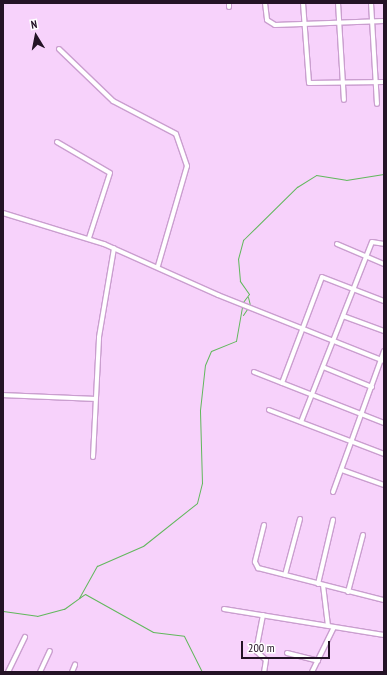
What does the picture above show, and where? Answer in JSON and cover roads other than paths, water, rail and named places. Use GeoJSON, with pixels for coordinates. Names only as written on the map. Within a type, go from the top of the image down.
{"type":"FeatureCollection","features":[{"type":"Feature","properties":{"kind":"street"},"geometry":{"type":"LineString","coordinates":[[266,3],[270,23],[304,24],[384,21]]}},
{"type":"Feature","properties":{"kind":"street"},"geometry":{"type":"LineString","coordinates":[[303,3],[309,83],[384,82]]}},
{"type":"Feature","properties":{"kind":"street"},"geometry":{"type":"LineString","coordinates":[[338,3],[344,100]]}},
{"type":"Feature","properties":{"kind":"street"},"geometry":{"type":"LineString","coordinates":[[371,3],[377,104]]}},
{"type":"Feature","properties":{"kind":"street"},"geometry":{"type":"LineString","coordinates":[[59,49],[113,102],[176,134],[187,166],[158,266]]}},
{"type":"Feature","properties":{"kind":"street"},"geometry":{"type":"LineString","coordinates":[[57,142],[110,173],[89,238]]}},
{"type":"Feature","properties":{"kind":"street"},"geometry":{"type":"LineString","coordinates":[[3,214],[89,238],[158,266],[302,330],[383,361]]}},
{"type":"Feature","properties":{"kind":"street"},"geometry":{"type":"LineString","coordinates":[[301,422],[353,288],[373,241],[384,244]]}},
{"type":"Feature","properties":{"kind":"street"},"geometry":{"type":"LineString","coordinates":[[337,244],[384,264]]}},
{"type":"Feature","properties":{"kind":"street"},"geometry":{"type":"LineString","coordinates":[[93,457],[99,337],[114,248]]}},
{"type":"Feature","properties":{"kind":"street"},"geometry":{"type":"LineString","coordinates":[[282,383],[322,277],[384,300]]}},
{"type":"Feature","properties":{"kind":"street"},"geometry":{"type":"LineString","coordinates":[[343,316],[384,331]]}},
{"type":"Feature","properties":{"kind":"street"},"geometry":{"type":"LineString","coordinates":[[334,492],[383,361],[384,351]]}},
{"type":"Feature","properties":{"kind":"street"},"geometry":{"type":"LineString","coordinates":[[323,367],[372,387]]}},
{"type":"Feature","properties":{"kind":"street"},"geometry":{"type":"LineString","coordinates":[[254,372],[282,383],[313,392],[384,423]]}},
{"type":"Feature","properties":{"kind":"street"},"geometry":{"type":"LineString","coordinates":[[3,395],[95,399]]}},
{"type":"Feature","properties":{"kind":"street"},"geometry":{"type":"LineString","coordinates":[[269,410],[384,454]]}},
{"type":"Feature","properties":{"kind":"street"},"geometry":{"type":"LineString","coordinates":[[342,470],[384,485]]}},
{"type":"Feature","properties":{"kind":"street"},"geometry":{"type":"LineString","coordinates":[[285,575],[300,519]]}},
{"type":"Feature","properties":{"kind":"street"},"geometry":{"type":"LineString","coordinates":[[318,584],[333,520]]}},
{"type":"Feature","properties":{"kind":"street"},"geometry":{"type":"LineString","coordinates":[[264,525],[255,565],[260,569],[384,600]]}},
{"type":"Feature","properties":{"kind":"street"},"geometry":{"type":"LineString","coordinates":[[348,592],[363,535]]}},
{"type":"Feature","properties":{"kind":"street"},"geometry":{"type":"LineString","coordinates":[[324,585],[328,626]]}},
{"type":"Feature","properties":{"kind":"street"},"geometry":{"type":"LineString","coordinates":[[224,609],[384,635]]}},
{"type":"Feature","properties":{"kind":"street"},"geometry":{"type":"LineString","coordinates":[[263,615],[256,651],[266,660],[264,672]]}},
{"type":"Feature","properties":{"kind":"street"},"geometry":{"type":"LineString","coordinates":[[312,672],[334,627]]}},
{"type":"Feature","properties":{"kind":"street"},"geometry":{"type":"LineString","coordinates":[[8,672],[25,637]]}},
{"type":"Feature","properties":{"kind":"street"},"geometry":{"type":"LineString","coordinates":[[40,672],[50,651]]}},
{"type":"Feature","properties":{"kind":"street"},"geometry":{"type":"LineString","coordinates":[[288,653],[318,661]]}},
{"type":"Feature","properties":{"kind":"street"},"geometry":{"type":"LineString","coordinates":[[72,672],[75,665]]}},
{"type":"Feature","properties":{"kind":"waterway"},"geometry":{"type":"LineString","coordinates":[[243,302],[249,294],[240,281],[238,259],[243,240],[297,187],[316,175],[346,180],[384,174]]}},
{"type":"Feature","properties":{"kind":"waterway"},"geometry":{"type":"LineString","coordinates":[[248,297],[250,305]]}},
{"type":"Feature","properties":{"kind":"waterway"},"geometry":{"type":"LineString","coordinates":[[3,611],[37,616],[64,609],[79,598],[97,566],[143,546],[197,503],[202,483],[200,410],[205,365],[211,351],[236,341],[242,307]]}},
{"type":"Feature","properties":{"kind":"waterway"},"geometry":{"type":"LineString","coordinates":[[243,315],[247,309]]}},
{"type":"Feature","properties":{"kind":"waterway"},"geometry":{"type":"LineString","coordinates":[[79,598],[85,594],[153,632],[184,636],[202,672]]}}]}
